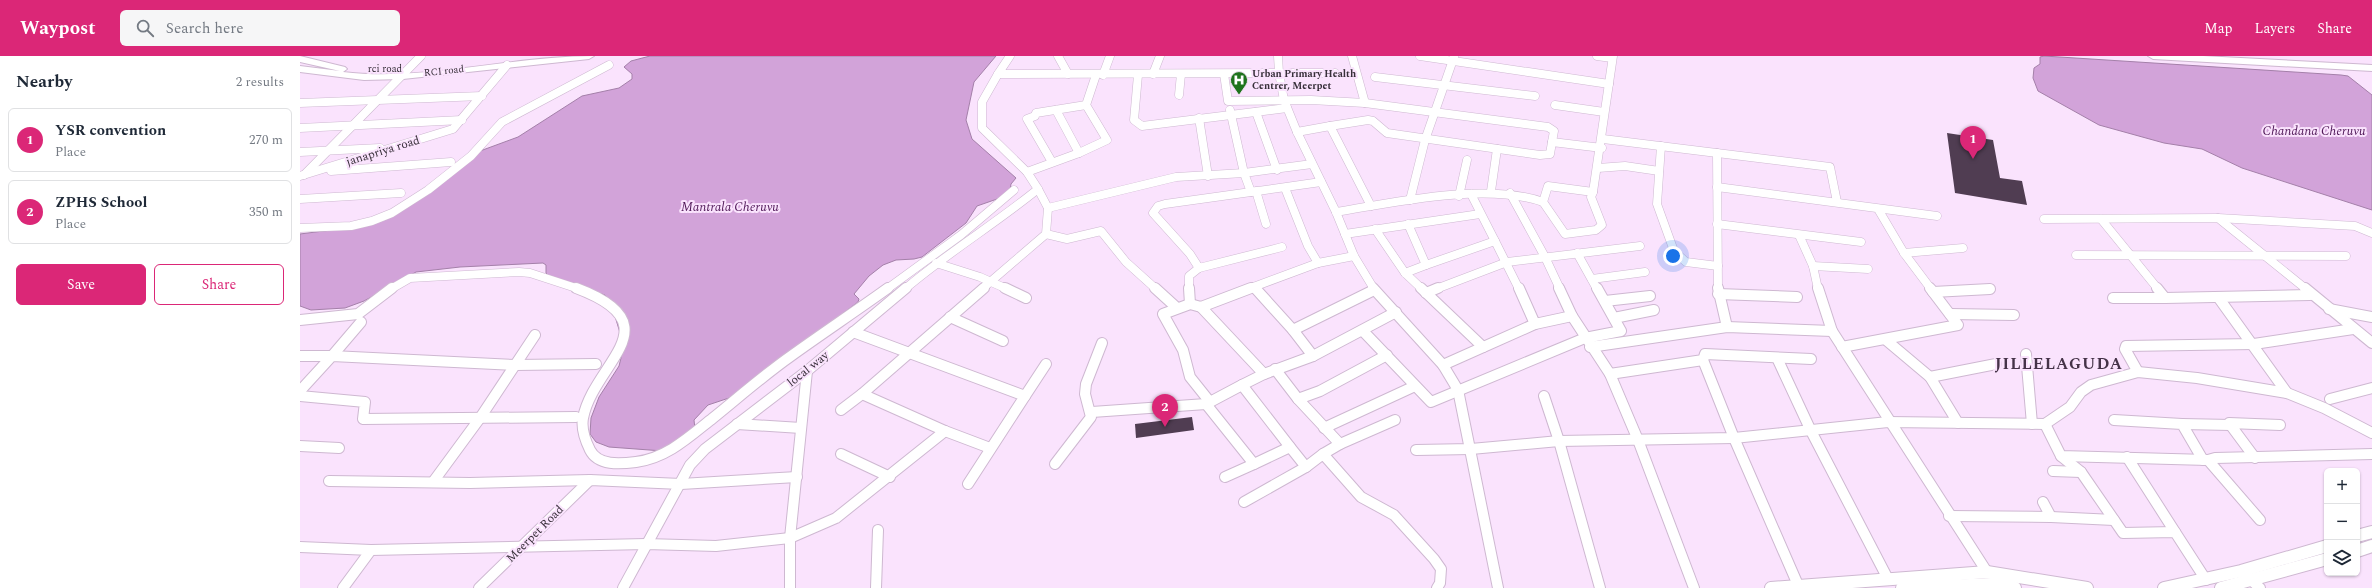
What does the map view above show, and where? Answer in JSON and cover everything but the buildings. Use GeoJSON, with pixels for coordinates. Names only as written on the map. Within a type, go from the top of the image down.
{"type":"FeatureCollection","features":[{"type":"Feature","properties":{"kind":"main road","name":"rci road"},"geometry":{"type":"LineString","coordinates":[[300,59],[343,69],[406,72],[543,56]]}},
{"type":"Feature","properties":{"kind":"main road","name":"RCI road"},"geometry":{"type":"LineString","coordinates":[[300,69],[364,77],[406,72],[507,65],[588,56]]}},
{"type":"Feature","properties":{"kind":"main road"},"geometry":{"type":"LineString","coordinates":[[2153,56],[2372,68]]}},
{"type":"Feature","properties":{"kind":"main road"},"geometry":{"type":"LineString","coordinates":[[2266,56],[2372,62]]}},
{"type":"Feature","properties":{"kind":"street"},"geometry":{"type":"LineString","coordinates":[[301,177],[421,56]]}},
{"type":"Feature","properties":{"kind":"street"},"geometry":{"type":"LineString","coordinates":[[841,410],[911,353],[950,317],[992,283],[1046,234],[1048,208],[1038,189],[1027,172],[982,128],[982,102],[1010,56]]}},
{"type":"Feature","properties":{"kind":"street"},"geometry":{"type":"LineString","coordinates":[[1058,56],[1068,74]]}},
{"type":"Feature","properties":{"kind":"street"},"geometry":{"type":"LineString","coordinates":[[1086,105],[1110,56]]}},
{"type":"Feature","properties":{"kind":"street"},"geometry":{"type":"LineString","coordinates":[[1153,74],[1160,56]]}},
{"type":"Feature","properties":{"kind":"street"},"geometry":{"type":"LineString","coordinates":[[1278,56],[1279,73],[1285,104],[1296,132],[1336,212],[1354,256],[1374,290],[1396,312],[1443,365],[1458,390],[1498,588]]}},
{"type":"Feature","properties":{"kind":"street"},"geometry":{"type":"LineString","coordinates":[[1352,56],[1365,103]]}},
{"type":"Feature","properties":{"kind":"street"},"geometry":{"type":"LineString","coordinates":[[1420,56],[1454,59],[1609,84]]}},
{"type":"Feature","properties":{"kind":"street"},"geometry":{"type":"LineString","coordinates":[[1336,212],[1410,200],[1492,192],[1530,196],[1543,202],[1565,234],[1596,230],[1602,225],[1596,214],[1591,197],[1602,148],[1604,112],[1613,57],[1597,56]]}},
{"type":"Feature","properties":{"kind":"street"},"geometry":{"type":"LineString","coordinates":[[1410,200],[1434,111],[1454,59]]}},
{"type":"Feature","properties":{"kind":"street","name":"janapriya road"},"geometry":{"type":"LineString","coordinates":[[301,177],[453,129],[507,65]]}},
{"type":"Feature","properties":{"kind":"street"},"geometry":{"type":"LineString","coordinates":[[300,228],[358,224],[388,214],[423,192],[472,155],[500,123],[549,94],[579,84],[609,65]]}},
{"type":"Feature","properties":{"kind":"street"},"geometry":{"type":"LineString","coordinates":[[998,74],[1138,75],[1335,73]]}},
{"type":"Feature","properties":{"kind":"street"},"geometry":{"type":"LineString","coordinates":[[1179,95],[1181,74]]}},
{"type":"Feature","properties":{"kind":"street"},"geometry":{"type":"LineString","coordinates":[[1224,74],[1228,101],[1244,173],[1254,191],[1266,224]]}},
{"type":"Feature","properties":{"kind":"street"},"geometry":{"type":"LineString","coordinates":[[1138,75],[1134,120],[1142,126],[1256,112],[1285,104]]}},
{"type":"Feature","properties":{"kind":"street"},"geometry":{"type":"LineString","coordinates":[[1375,77],[1535,96]]}},
{"type":"Feature","properties":{"kind":"street"},"geometry":{"type":"LineString","coordinates":[[300,103],[482,96]]}},
{"type":"Feature","properties":{"kind":"street"},"geometry":{"type":"LineString","coordinates":[[1228,101],[1285,104],[1365,103],[1548,127],[1554,132],[1550,154],[1546,155],[1425,140],[1387,133],[1374,121],[1368,120],[1296,132]]}},
{"type":"Feature","properties":{"kind":"street"},"geometry":{"type":"LineString","coordinates":[[1027,172],[1079,153],[1107,140],[1086,105]]}},
{"type":"Feature","properties":{"kind":"street"},"geometry":{"type":"LineString","coordinates":[[1052,162],[1027,119],[1035,116],[1036,113],[1086,105]]}},
{"type":"Feature","properties":{"kind":"street"},"geometry":{"type":"LineString","coordinates":[[1555,105],[1604,112]]}},
{"type":"Feature","properties":{"kind":"street"},"geometry":{"type":"LineString","coordinates":[[1056,110],[1079,153]]}},
{"type":"Feature","properties":{"kind":"street"},"geometry":{"type":"LineString","coordinates":[[1256,112],[1277,170]]}},
{"type":"Feature","properties":{"kind":"street"},"geometry":{"type":"LineString","coordinates":[[1199,118],[1208,176]]}},
{"type":"Feature","properties":{"kind":"street"},"geometry":{"type":"LineString","coordinates":[[300,128],[353,124],[462,120]]}},
{"type":"Feature","properties":{"kind":"street"},"geometry":{"type":"LineString","coordinates":[[1330,126],[1371,206]]}},
{"type":"Feature","properties":{"kind":"street"},"geometry":{"type":"LineString","coordinates":[[1603,139],[1830,167],[1837,202]]}},
{"type":"Feature","properties":{"kind":"street"},"geometry":{"type":"LineString","coordinates":[[1552,142],[1602,148]]}},
{"type":"Feature","properties":{"kind":"street"},"geometry":{"type":"LineString","coordinates":[[1661,146],[1657,204],[1674,251],[1686,262],[1718,266]]}},
{"type":"Feature","properties":{"kind":"street"},"geometry":{"type":"LineString","coordinates":[[300,152],[395,147]]}},
{"type":"Feature","properties":{"kind":"street"},"geometry":{"type":"LineString","coordinates":[[1492,192],[1498,148]]}},
{"type":"Feature","properties":{"kind":"street"},"geometry":{"type":"LineString","coordinates":[[1717,153],[1718,294],[1727,327]]}},
{"type":"Feature","properties":{"kind":"street"},"geometry":{"type":"LineString","coordinates":[[1458,196],[1467,160]]}},
{"type":"Feature","properties":{"kind":"street"},"geometry":{"type":"LineString","coordinates":[[315,172],[451,162]]}},
{"type":"Feature","properties":{"kind":"street"},"geometry":{"type":"LineString","coordinates":[[1048,208],[1176,177],[1208,176],[1277,170],[1312,164]]}},
{"type":"Feature","properties":{"kind":"street"},"geometry":{"type":"LineString","coordinates":[[1598,168],[1625,166],[1659,171]]}},
{"type":"Feature","properties":{"kind":"street"},"geometry":{"type":"LineString","coordinates":[[1199,268],[1190,254],[1154,216],[1155,209],[1162,204],[1190,198],[1285,188],[1321,182]]}},
{"type":"Feature","properties":{"kind":"street"},"geometry":{"type":"LineString","coordinates":[[1543,202],[1548,186],[1592,192]]}},
{"type":"Feature","properties":{"kind":"street"},"geometry":{"type":"LineString","coordinates":[[1717,187],[1937,216]]}},
{"type":"Feature","properties":{"kind":"street"},"geometry":{"type":"LineString","coordinates":[[1285,188],[1308,246],[1318,263]]}},
{"type":"Feature","properties":{"kind":"street","name":"local way"},"geometry":{"type":"LineString","coordinates":[[623,588],[690,465],[705,449],[806,371],[936,263],[1006,215],[1038,189]]}},
{"type":"Feature","properties":{"kind":"street"},"geometry":{"type":"LineString","coordinates":[[300,320],[358,314],[402,281],[420,277],[519,272],[530,273],[593,295],[608,303],[618,312],[624,325],[624,337],[620,349],[592,395],[584,414],[581,428],[586,443],[593,455],[600,461],[620,463],[646,461],[674,449],[791,356],[839,324],[961,234],[1014,190]]}},
{"type":"Feature","properties":{"kind":"street"},"geometry":{"type":"LineString","coordinates":[[300,199],[401,193]]}},
{"type":"Feature","properties":{"kind":"street"},"geometry":{"type":"LineString","coordinates":[[1471,194],[1494,241],[1507,262],[1535,324]]}},
{"type":"Feature","properties":{"kind":"street"},"geometry":{"type":"LineString","coordinates":[[1510,194],[1545,257],[1572,316],[1590,347],[1610,374],[1638,440],[1694,588]]}},
{"type":"Feature","properties":{"kind":"street"},"geometry":{"type":"LineString","coordinates":[[1842,347],[1886,340],[1958,325],[1904,252],[1878,209]]}},
{"type":"Feature","properties":{"kind":"street"},"geometry":{"type":"LineString","coordinates":[[1344,234],[1480,214]]}},
{"type":"Feature","properties":{"kind":"street"},"geometry":{"type":"LineString","coordinates":[[2218,218],[2310,295],[2372,343]]}},
{"type":"Feature","properties":{"kind":"street"},"geometry":{"type":"LineString","coordinates":[[2044,219],[2218,218],[2354,226],[2372,233]]}},
{"type":"Feature","properties":{"kind":"street"},"geometry":{"type":"LineString","coordinates":[[2101,219],[2165,298]]}},
{"type":"Feature","properties":{"kind":"street"},"geometry":{"type":"LineString","coordinates":[[1408,224],[1426,265]]}},
{"type":"Feature","properties":{"kind":"street"},"geometry":{"type":"LineString","coordinates":[[1717,224],[1861,242]]}},
{"type":"Feature","properties":{"kind":"street"},"geometry":{"type":"LineString","coordinates":[[1375,229],[1405,272],[1483,347]]}},
{"type":"Feature","properties":{"kind":"street"},"geometry":{"type":"LineString","coordinates":[[1046,234],[1058,240],[1068,240],[1102,231],[1126,262],[1177,308]]}},
{"type":"Feature","properties":{"kind":"street"},"geometry":{"type":"LineString","coordinates":[[1799,235],[1813,266],[1820,299],[1832,331],[1888,422],[1987,572]]}},
{"type":"Feature","properties":{"kind":"street"},"geometry":{"type":"LineString","coordinates":[[1405,272],[1494,241]]}},
{"type":"Feature","properties":{"kind":"street"},"geometry":{"type":"LineString","coordinates":[[1426,293],[1507,262],[1640,246]]}},
{"type":"Feature","properties":{"kind":"street"},"geometry":{"type":"LineString","coordinates":[[1190,304],[1189,276],[1199,268],[1282,247]]}},
{"type":"Feature","properties":{"kind":"street"},"geometry":{"type":"LineString","coordinates":[[1904,252],[1963,248]]}},
{"type":"Feature","properties":{"kind":"street"},"geometry":{"type":"LineString","coordinates":[[1363,331],[1431,402],[1585,338],[1621,331],[1577,253]]}},
{"type":"Feature","properties":{"kind":"street"},"geometry":{"type":"LineString","coordinates":[[2076,255],[2264,257],[2346,256]]}},
{"type":"Feature","properties":{"kind":"street"},"geometry":{"type":"LineString","coordinates":[[1201,307],[1318,263],[1354,256]]}},
{"type":"Feature","properties":{"kind":"street"},"geometry":{"type":"LineString","coordinates":[[936,263],[992,283],[1026,298]]}},
{"type":"Feature","properties":{"kind":"street"},"geometry":{"type":"LineString","coordinates":[[1813,266],[1868,269]]}},
{"type":"Feature","properties":{"kind":"street"},"geometry":{"type":"LineString","coordinates":[[1592,279],[1645,272]]}},
{"type":"Feature","properties":{"kind":"street"},"geometry":{"type":"LineString","coordinates":[[1254,287],[1293,330],[1313,356]]}},
{"type":"Feature","properties":{"kind":"street"},"geometry":{"type":"LineString","coordinates":[[1933,292],[1990,289]]}},
{"type":"Feature","properties":{"kind":"street"},"geometry":{"type":"LineString","coordinates":[[1293,330],[1374,290]]}},
{"type":"Feature","properties":{"kind":"street"},"geometry":{"type":"LineString","coordinates":[[1718,294],[1797,296]]}},
{"type":"Feature","properties":{"kind":"street"},"geometry":{"type":"LineString","coordinates":[[2114,298],[2310,295]]}},
{"type":"Feature","properties":{"kind":"street"},"geometry":{"type":"LineString","coordinates":[[1605,301],[1650,296]]}},
{"type":"Feature","properties":{"kind":"street"},"geometry":{"type":"LineString","coordinates":[[2218,297],[2254,344],[2287,393]]}},
{"type":"Feature","properties":{"kind":"street"},"geometry":{"type":"LineString","coordinates":[[1254,464],[1190,378],[1183,350],[1163,314],[1190,304],[1201,307],[1264,374]]}},
{"type":"Feature","properties":{"kind":"street"},"geometry":{"type":"LineString","coordinates":[[2328,309],[2372,317]]}},
{"type":"Feature","properties":{"kind":"street"},"geometry":{"type":"LineString","coordinates":[[1614,318],[1654,310]]}},
{"type":"Feature","properties":{"kind":"street"},"geometry":{"type":"LineString","coordinates":[[1092,412],[1208,403],[1275,369],[1313,356],[1363,331],[1396,312]]}},
{"type":"Feature","properties":{"kind":"street"},"geometry":{"type":"LineString","coordinates":[[1950,314],[2014,315]]}},
{"type":"Feature","properties":{"kind":"street"},"geometry":{"type":"LineString","coordinates":[[1443,365],[1535,324],[1572,316]]}},
{"type":"Feature","properties":{"kind":"street"},"geometry":{"type":"LineString","coordinates":[[950,317],[1004,341]]}},
{"type":"Feature","properties":{"kind":"street"},"geometry":{"type":"LineString","coordinates":[[300,391],[361,322]]}},
{"type":"Feature","properties":{"kind":"street"},"geometry":{"type":"LineString","coordinates":[[1590,347],[1727,327],[1832,331]]}},
{"type":"Feature","properties":{"kind":"street"},"geometry":{"type":"LineString","coordinates":[[2138,372],[2125,349],[2126,346],[2254,344],[2353,329]]}},
{"type":"Feature","properties":{"kind":"street"},"geometry":{"type":"LineString","coordinates":[[853,332],[1025,396]]}},
{"type":"Feature","properties":{"kind":"street"},"geometry":{"type":"LineString","coordinates":[[433,482],[480,418],[535,335]]}},
{"type":"Feature","properties":{"kind":"street"},"geometry":{"type":"LineString","coordinates":[[1886,340],[1930,377],[1958,423]]}},
{"type":"Feature","properties":{"kind":"street"},"geometry":{"type":"LineString","coordinates":[[1055,464],[1088,422],[1092,412],[1087,400],[1086,384],[1102,343]]}},
{"type":"Feature","properties":{"kind":"street"},"geometry":{"type":"LineString","coordinates":[[1798,585],[1734,438],[1703,360],[1705,354],[1811,359]]}},
{"type":"Feature","properties":{"kind":"street"},"geometry":{"type":"LineString","coordinates":[[2026,354],[2032,424]]}},
{"type":"Feature","properties":{"kind":"street"},"geometry":{"type":"LineString","coordinates":[[1298,399],[1320,391],[1387,355]]}},
{"type":"Feature","properties":{"kind":"street"},"geometry":{"type":"LineString","coordinates":[[300,356],[332,356],[515,365],[596,364]]}},
{"type":"Feature","properties":{"kind":"street"},"geometry":{"type":"LineString","coordinates":[[1777,358],[1811,431],[1888,579]]}},
{"type":"Feature","properties":{"kind":"street"},"geometry":{"type":"LineString","coordinates":[[1610,374],[1703,360]]}},
{"type":"Feature","properties":{"kind":"street"},"geometry":{"type":"LineString","coordinates":[[968,484],[1046,364]]}},
{"type":"Feature","properties":{"kind":"street"},"geometry":{"type":"LineString","coordinates":[[1930,377],[1996,364]]}},
{"type":"Feature","properties":{"kind":"street"},"geometry":{"type":"LineString","coordinates":[[1275,369],[1298,399],[1340,444]]}},
{"type":"Feature","properties":{"kind":"street"},"geometry":{"type":"LineString","coordinates":[[790,588],[790,538],[798,477],[806,371]]}},
{"type":"Feature","properties":{"kind":"street"},"geometry":{"type":"LineString","coordinates":[[1416,450],[1471,449],[1559,441],[1734,438],[1888,422],[2046,424],[2070,407],[2081,392],[2091,385],[2138,372],[2197,378],[2287,393],[2324,408],[2372,433]]}},
{"type":"Feature","properties":{"kind":"street"},"geometry":{"type":"LineString","coordinates":[[1242,385],[1306,467]]}},
{"type":"Feature","properties":{"kind":"street"},"geometry":{"type":"LineString","coordinates":[[1324,428],[1415,386]]}},
{"type":"Feature","properties":{"kind":"street"},"geometry":{"type":"LineString","coordinates":[[2330,398],[2372,388]]}},
{"type":"Feature","properties":{"kind":"street"},"geometry":{"type":"LineString","coordinates":[[862,394],[945,431],[990,448]]}},
{"type":"Feature","properties":{"kind":"street"},"geometry":{"type":"LineString","coordinates":[[300,396],[365,402],[363,419],[576,417]]}},
{"type":"Feature","properties":{"kind":"street"},"geometry":{"type":"LineString","coordinates":[[1544,396],[1559,441],[1600,588]]}},
{"type":"Feature","properties":{"kind":"street"},"geometry":{"type":"LineString","coordinates":[[1244,502],[1306,467],[1323,454],[1340,444],[1395,420]]}},
{"type":"Feature","properties":{"kind":"street"},"geometry":{"type":"LineString","coordinates":[[2114,420],[2231,425]]}},
{"type":"Feature","properties":{"kind":"street"},"geometry":{"type":"LineString","coordinates":[[2231,425],[2229,423],[2280,425]]}},
{"type":"Feature","properties":{"kind":"street"},"geometry":{"type":"LineString","coordinates":[[736,424],[801,428]]}},
{"type":"Feature","properties":{"kind":"street"},"geometry":{"type":"LineString","coordinates":[[2046,424],[2061,456],[2080,472],[2123,533],[2175,532]]}},
{"type":"Feature","properties":{"kind":"street"},"geometry":{"type":"LineString","coordinates":[[2182,424],[2206,460],[2260,520]]}},
{"type":"Feature","properties":{"kind":"street"},"geometry":{"type":"LineString","coordinates":[[2231,425],[2255,458]]}},
{"type":"Feature","properties":{"kind":"street"},"geometry":{"type":"LineString","coordinates":[[300,547],[371,550],[646,544],[716,546],[790,538],[836,518],[890,477],[945,431]]}},
{"type":"Feature","properties":{"kind":"street"},"geometry":{"type":"LineString","coordinates":[[300,446],[339,448]]}},
{"type":"Feature","properties":{"kind":"street"},"geometry":{"type":"LineString","coordinates":[[1225,477],[1290,447]]}},
{"type":"Feature","properties":{"kind":"street"},"geometry":{"type":"LineString","coordinates":[[840,454],[890,477]]}},
{"type":"Feature","properties":{"kind":"street"},"geometry":{"type":"LineString","coordinates":[[1323,454],[1361,497],[1394,515],[1434,559],[1441,569],[1440,583],[1437,588]]}},
{"type":"Feature","properties":{"kind":"street"},"geometry":{"type":"LineString","coordinates":[[2061,456],[2206,460],[2215,458],[2372,454]]}},
{"type":"Feature","properties":{"kind":"street"},"geometry":{"type":"LineString","coordinates":[[2126,457],[2206,580]]}},
{"type":"Feature","properties":{"kind":"street"},"geometry":{"type":"LineString","coordinates":[[2053,471],[2080,472]]}},
{"type":"Feature","properties":{"kind":"street"},"geometry":{"type":"LineString","coordinates":[[329,481],[433,482],[590,480],[681,484],[798,477]]}},
{"type":"Feature","properties":{"kind":"street","name":"Meerpet Road"},"geometry":{"type":"LineString","coordinates":[[479,588],[590,480]]}},
{"type":"Feature","properties":{"kind":"street"},"geometry":{"type":"LineString","coordinates":[[2043,502],[2051,517]]}},
{"type":"Feature","properties":{"kind":"street"},"geometry":{"type":"LineString","coordinates":[[1949,516],[2051,517],[2114,520]]}},
{"type":"Feature","properties":{"kind":"street"},"geometry":{"type":"LineString","coordinates":[[876,588],[878,530]]}},
{"type":"Feature","properties":{"kind":"street"},"geometry":{"type":"LineString","coordinates":[[2360,535],[2372,532]]}},
{"type":"Feature","properties":{"kind":"street"},"geometry":{"type":"LineString","coordinates":[[2360,550],[2372,546]]}},
{"type":"Feature","properties":{"kind":"street"},"geometry":{"type":"LineString","coordinates":[[2164,588],[2206,580],[2324,547]]}},
{"type":"Feature","properties":{"kind":"street"},"geometry":{"type":"LineString","coordinates":[[343,588],[371,550]]}},
{"type":"Feature","properties":{"kind":"street"},"geometry":{"type":"LineString","coordinates":[[2221,588],[2256,584],[2324,560]]}},
{"type":"Feature","properties":{"kind":"street"},"geometry":{"type":"LineString","coordinates":[[1771,588],[1987,572],[2087,588]]}},
{"type":"Feature","properties":{"kind":"street"},"geometry":{"type":"LineString","coordinates":[[1902,588],[1992,584],[2015,588]]}},
{"type":"Feature","properties":{"kind":"water","name":"Mantrala Cheruvu"},"geometry":{"type":"Polygon","coordinates":[[[650,56],[996,56],[974,82],[966,120],[972,139],[1016,178],[1011,184],[1010,190],[1000,198],[977,206],[966,223],[922,257],[896,260],[883,265],[869,276],[854,294],[859,299],[858,302],[732,397],[708,405],[694,420],[695,429],[663,451],[609,447],[596,442],[590,434],[591,418],[599,397],[619,366],[624,346],[611,303],[605,295],[550,277],[546,273],[546,265],[543,263],[460,267],[416,272],[364,301],[345,308],[311,310],[300,306],[300,234],[339,229],[386,217],[480,151],[518,137],[582,96],[619,88],[632,79],[632,74],[624,67],[631,61],[650,56]]]}},
{"type":"Feature","properties":{"kind":"water","name":"Chandana Cheruvu"},"geometry":{"type":"Polygon","coordinates":[[[2044,56],[2348,76],[2372,95],[2372,210],[2242,168],[2202,149],[2164,143],[2099,125],[2038,91],[2033,78],[2034,68],[2040,64],[2040,57],[2044,56]]]}},
{"type":"Feature","properties":{"kind":"place","name":"Urban Primary Health Centrer, Meerpet"},"geometry":{"type":"Point","coordinates":[1239,95]}},
{"type":"Feature","properties":{"kind":"place","name":"YSR convention"},"geometry":{"type":"Point","coordinates":[1973,159]}},
{"type":"Feature","properties":{"kind":"place","name":"ZPHS School"},"geometry":{"type":"Point","coordinates":[1165,427]}},
{"type":"Feature","properties":{"kind":"district","name":"JILLELAGUDA"},"geometry":{"type":"Point","coordinates":[2059,364]}}]}
